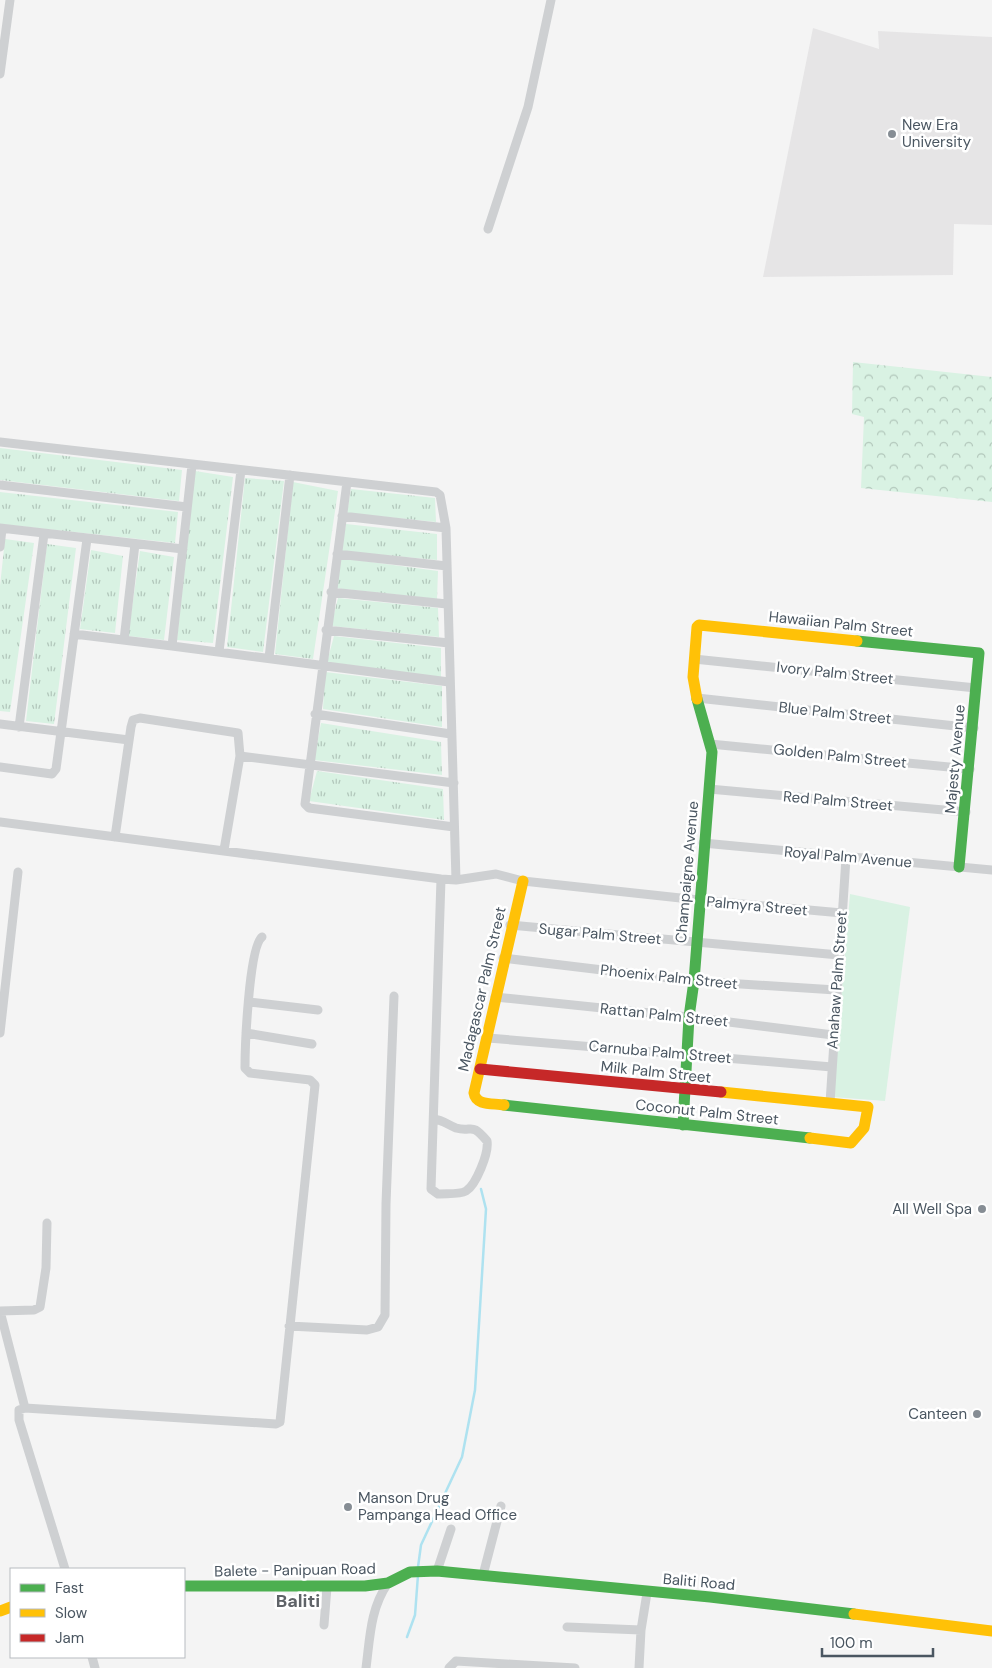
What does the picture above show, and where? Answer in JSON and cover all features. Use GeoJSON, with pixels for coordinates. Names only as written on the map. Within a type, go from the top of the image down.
{"type":"FeatureCollection","features":[{"type":"Feature","properties":{"kind":"street"},"geometry":{"type":"LineString","coordinates":[[0,74],[10,0]]}},
{"type":"Feature","properties":{"kind":"street"},"geometry":{"type":"LineString","coordinates":[[488,229],[528,108],[551,0]]}},
{"type":"Feature","properties":{"kind":"street"},"geometry":{"type":"LineString","coordinates":[[0,442],[436,492],[442,499],[446,528],[456,880]]}},
{"type":"Feature","properties":{"kind":"street"},"geometry":{"type":"LineString","coordinates":[[172,646],[192,465]]}},
{"type":"Feature","properties":{"kind":"street"},"geometry":{"type":"LineString","coordinates":[[219,652],[240,470]]}},
{"type":"Feature","properties":{"kind":"street"},"geometry":{"type":"LineString","coordinates":[[270,658],[290,475]]}},
{"type":"Feature","properties":{"kind":"street"},"geometry":{"type":"LineString","coordinates":[[347,482],[326,630],[305,804],[309,808],[454,827]]}},
{"type":"Feature","properties":{"kind":"street"},"geometry":{"type":"LineString","coordinates":[[0,485],[187,507]]}},
{"type":"Feature","properties":{"kind":"street"},"geometry":{"type":"LineString","coordinates":[[342,516],[446,528]]}},
{"type":"Feature","properties":{"kind":"street"},"geometry":{"type":"LineString","coordinates":[[0,547],[1,528],[183,549]]}},
{"type":"Feature","properties":{"kind":"street"},"geometry":{"type":"LineString","coordinates":[[19,727],[44,534]]}},
{"type":"Feature","properties":{"kind":"street"},"geometry":{"type":"LineString","coordinates":[[0,767],[52,774],[56,769],[87,539]]}},
{"type":"Feature","properties":{"kind":"street"},"geometry":{"type":"LineString","coordinates":[[124,640],[135,544]]}},
{"type":"Feature","properties":{"kind":"street"},"geometry":{"type":"LineString","coordinates":[[337,554],[447,566]]}},
{"type":"Feature","properties":{"kind":"street"},"geometry":{"type":"LineString","coordinates":[[331,592],[447,604]]}},
{"type":"Feature","properties":{"kind":"street","name":"Hawaiian Palm Street"},"geometry":{"type":"LineString","coordinates":[[699,625],[979,653]]}},
{"type":"Feature","properties":{"kind":"street","name":"Champaigne Avenue"},"geometry":{"type":"LineString","coordinates":[[683,1125],[686,1054],[694,981],[703,843],[709,789],[710,744],[701,719],[697,698],[694,658],[695,630],[699,625]]}},
{"type":"Feature","properties":{"kind":"street"},"geometry":{"type":"LineString","coordinates":[[326,630],[449,643]]}},
{"type":"Feature","properties":{"kind":"street"},"geometry":{"type":"LineString","coordinates":[[74,634],[449,682]]}},
{"type":"Feature","properties":{"kind":"street","name":"Majesty Avenue"},"geometry":{"type":"LineString","coordinates":[[959,867],[974,728],[979,653]]}},
{"type":"Feature","properties":{"kind":"street","name":"Ivory Palm Street"},"geometry":{"type":"LineString","coordinates":[[694,658],[976,688]]}},
{"type":"Feature","properties":{"kind":"street","name":"Blue Palm Street"},"geometry":{"type":"LineString","coordinates":[[697,698],[974,728]]}},
{"type":"Feature","properties":{"kind":"street"},"geometry":{"type":"LineString","coordinates":[[316,714],[451,734]]}},
{"type":"Feature","properties":{"kind":"street"},"geometry":{"type":"LineString","coordinates":[[115,837],[129,740],[134,720],[140,718],[231,730],[238,733],[240,756],[224,850]]}},
{"type":"Feature","properties":{"kind":"street"},"geometry":{"type":"LineString","coordinates":[[0,724],[129,740]]}},
{"type":"Feature","properties":{"kind":"street","name":"Golden Palm Street"},"geometry":{"type":"LineString","coordinates":[[710,744],[970,769]]}},
{"type":"Feature","properties":{"kind":"street"},"geometry":{"type":"LineString","coordinates":[[240,756],[454,783]]}},
{"type":"Feature","properties":{"kind":"street","name":"Red Palm Street"},"geometry":{"type":"LineString","coordinates":[[709,789],[966,812]]}},
{"type":"Feature","properties":{"kind":"street","name":"Palmyra Street"},"geometry":{"type":"LineString","coordinates":[[0,822],[441,880],[456,880],[496,874],[522,881],[842,913]]}},
{"type":"Feature","properties":{"kind":"street","name":"Royal Palm Avenue"},"geometry":{"type":"LineString","coordinates":[[703,843],[846,858],[992,870]]}},
{"type":"Feature","properties":{"kind":"street","name":"Anahaw Palm Street"},"geometry":{"type":"LineString","coordinates":[[830,1103],[846,858]]}},
{"type":"Feature","properties":{"kind":"street"},"geometry":{"type":"LineString","coordinates":[[0,1033],[18,872]]}},
{"type":"Feature","properties":{"kind":"street"},"geometry":{"type":"LineString","coordinates":[[434,1119],[460,1129],[471,1127],[476,1129],[487,1141],[488,1147],[478,1173],[471,1187],[464,1192],[438,1194],[432,1189],[434,1119],[441,880]]}},
{"type":"Feature","properties":{"kind":"street","name":"Madagascar Palm Street"},"geometry":{"type":"LineString","coordinates":[[480,1102],[474,1095],[488,1038],[510,925],[522,881]]}},
{"type":"Feature","properties":{"kind":"street","name":"Sugar Palm Street"},"geometry":{"type":"LineString","coordinates":[[510,925],[839,956]]}},
{"type":"Feature","properties":{"kind":"street"},"geometry":{"type":"LineString","coordinates":[[65,1568],[18,1412],[25,1408],[278,1424],[280,1422],[315,1085],[310,1080],[247,1071],[245,1068],[246,1033],[255,950],[258,941],[262,937]]}},
{"type":"Feature","properties":{"kind":"street","name":"Phoenix Palm Street"},"geometry":{"type":"LineString","coordinates":[[503,958],[694,981],[836,990]]}},
{"type":"Feature","properties":{"kind":"street"},"geometry":{"type":"LineString","coordinates":[[289,1326],[368,1330],[378,1327],[385,1315],[386,1204],[394,996]]}},
{"type":"Feature","properties":{"kind":"street","name":"Rattan Palm Street"},"geometry":{"type":"LineString","coordinates":[[495,997],[689,1017],[833,1035]]}},
{"type":"Feature","properties":{"kind":"street"},"geometry":{"type":"LineString","coordinates":[[249,1002],[318,1010]]}},
{"type":"Feature","properties":{"kind":"street"},"geometry":{"type":"LineString","coordinates":[[246,1033],[312,1044]]}},
{"type":"Feature","properties":{"kind":"street","name":"Carnuba Palm Street"},"geometry":{"type":"LineString","coordinates":[[488,1038],[832,1067]]}},
{"type":"Feature","properties":{"kind":"street","name":"Milk Palm Street"},"geometry":{"type":"LineString","coordinates":[[480,1069],[830,1103]]}},
{"type":"Feature","properties":{"kind":"street","name":"Coconut Palm Street"},"geometry":{"type":"LineString","coordinates":[[480,1102],[851,1143],[858,1139],[868,1113],[868,1107],[830,1103]]}},
{"type":"Feature","properties":{"kind":"street"},"geometry":{"type":"LineString","coordinates":[[25,1408],[0,1311],[34,1310],[40,1307],[46,1268],[46,1223]]}},
{"type":"Feature","properties":{"kind":"street"},"geometry":{"type":"LineString","coordinates":[[483,1575],[501,1506]]}},
{"type":"Feature","properties":{"kind":"street"},"geometry":{"type":"LineString","coordinates":[[431,1571],[451,1529]]}},
{"type":"Feature","properties":{"kind":"street","name":"Baliti Road"},"geometry":{"type":"LineString","coordinates":[[407,1572],[431,1571],[537,1579],[647,1593],[710,1597],[992,1631]]}},
{"type":"Feature","properties":{"kind":"street","name":"Balete - Panipuan Road"},"geometry":{"type":"LineString","coordinates":[[185,1586],[327,1587],[388,1583],[407,1572]]}},
{"type":"Feature","properties":{"kind":"street"},"geometry":{"type":"LineString","coordinates":[[366,1668],[374,1611],[388,1583]]}},
{"type":"Feature","properties":{"kind":"street"},"geometry":{"type":"LineString","coordinates":[[324,1625],[327,1587]]}},
{"type":"Feature","properties":{"kind":"street"},"geometry":{"type":"LineString","coordinates":[[639,1668],[641,1630],[647,1593]]}},
{"type":"Feature","properties":{"kind":"street"},"geometry":{"type":"LineString","coordinates":[[567,1627],[641,1630]]}},
{"type":"Feature","properties":{"kind":"street"},"geometry":{"type":"LineString","coordinates":[[449,1668],[456,1661],[575,1668]]}},
{"type":"Feature","properties":{"kind":"shaded area","name":"New Era University"},"geometry":{"type":"Polygon","coordinates":[[[813,28],[879,49],[878,31],[992,37],[992,225],[954,224],[953,275],[763,277],[813,28]]]}},
{"type":"Feature","properties":{"kind":"green space"},"geometry":{"type":"Polygon","coordinates":[[[853,362],[992,377],[992,502],[861,488],[864,417],[852,414],[853,362]]]}},
{"type":"Feature","properties":{"kind":"green space"},"geometry":{"type":"Polygon","coordinates":[[[0,448],[182,470],[179,501],[0,480],[0,448]]]}},
{"type":"Feature","properties":{"kind":"green space"},"geometry":{"type":"Polygon","coordinates":[[[195,471],[233,477],[213,643],[177,640],[195,471]]]}},
{"type":"Feature","properties":{"kind":"green space"},"geometry":{"type":"Polygon","coordinates":[[[245,478],[284,481],[263,652],[227,647],[245,478]]]}},
{"type":"Feature","properties":{"kind":"green space"},"geometry":{"type":"Polygon","coordinates":[[[293,482],[338,491],[313,659],[275,654],[293,482]]]}},
{"type":"Feature","properties":{"kind":"green space"},"geometry":{"type":"Polygon","coordinates":[[[351,489],[435,498],[436,522],[347,513],[351,489]]]}},
{"type":"Feature","properties":{"kind":"green space"},"geometry":{"type":"Polygon","coordinates":[[[0,492],[178,512],[175,543],[0,524],[0,492]]]}},
{"type":"Feature","properties":{"kind":"green space"},"geometry":{"type":"Polygon","coordinates":[[[346,524],[437,534],[437,560],[341,551],[346,524]]]}},
{"type":"Feature","properties":{"kind":"green space"},"geometry":{"type":"Polygon","coordinates":[[[5,539],[34,543],[10,712],[0,711],[0,586],[5,539]]]}},
{"type":"Feature","properties":{"kind":"green space"},"geometry":{"type":"Polygon","coordinates":[[[47,544],[76,548],[54,724],[26,721],[47,544]]]}},
{"type":"Feature","properties":{"kind":"green space"},"geometry":{"type":"Polygon","coordinates":[[[91,550],[123,556],[115,633],[80,629],[91,550]]]}},
{"type":"Feature","properties":{"kind":"green space"},"geometry":{"type":"Polygon","coordinates":[[[140,551],[174,557],[164,640],[128,636],[140,551]]]}},
{"type":"Feature","properties":{"kind":"green space"},"geometry":{"type":"Polygon","coordinates":[[[341,558],[438,571],[437,599],[335,588],[341,558]]]}},
{"type":"Feature","properties":{"kind":"green space"},"geometry":{"type":"Polygon","coordinates":[[[338,598],[438,608],[439,637],[331,626],[338,598]]]}},
{"type":"Feature","properties":{"kind":"green space"},"geometry":{"type":"Polygon","coordinates":[[[334,636],[441,648],[441,677],[327,662],[334,636]]]}},
{"type":"Feature","properties":{"kind":"green space"},"geometry":{"type":"Polygon","coordinates":[[[325,672],[442,686],[442,727],[323,709],[325,672]]]}},
{"type":"Feature","properties":{"kind":"green space"},"geometry":{"type":"Polygon","coordinates":[[[321,723],[441,742],[442,775],[314,760],[321,723]]]}},
{"type":"Feature","properties":{"kind":"green space"},"geometry":{"type":"Polygon","coordinates":[[[317,771],[443,789],[444,820],[309,801],[317,771]]]}},
{"type":"Feature","properties":{"kind":"green space"},"geometry":{"type":"Polygon","coordinates":[[[850,894],[910,907],[885,1101],[833,1097],[850,894]]]}},
{"type":"Feature","properties":{"kind":"waterway"},"geometry":{"type":"LineString","coordinates":[[418,1567],[421,1545],[462,1457],[475,1390],[486,1209],[481,1189]]}},
{"type":"Feature","properties":{"kind":"waterway"},"geometry":{"type":"LineString","coordinates":[[407,1637],[415,1615],[418,1575]]}},
{"type":"Feature","properties":{"kind":"traffic: fast"},"geometry":{"type":"LineString","coordinates":[[857,641],[979,653],[959,867]]}},
{"type":"Feature","properties":{"kind":"traffic: fast"},"geometry":{"type":"LineString","coordinates":[[683,1125],[689,1017],[694,981],[712,752],[697,699]]}},
{"type":"Feature","properties":{"kind":"traffic: fast"},"geometry":{"type":"LineString","coordinates":[[504,1105],[810,1138]]}},
{"type":"Feature","properties":{"kind":"traffic: fast"},"geometry":{"type":"LineString","coordinates":[[185,1586],[365,1586],[388,1583],[410,1572],[437,1571],[710,1597],[854,1614]]}},
{"type":"Feature","properties":{"kind":"traffic: slow"},"geometry":{"type":"LineString","coordinates":[[697,699],[693,677],[697,627],[699,625],[857,641]]}},
{"type":"Feature","properties":{"kind":"traffic: slow"},"geometry":{"type":"LineString","coordinates":[[504,1105],[481,1102],[475,1097],[474,1093],[523,881]]}},
{"type":"Feature","properties":{"kind":"traffic: slow"},"geometry":{"type":"LineString","coordinates":[[721,1092],[868,1107],[864,1128],[851,1143],[810,1138]]}},
{"type":"Feature","properties":{"kind":"traffic: slow"},"geometry":{"type":"LineString","coordinates":[[0,1611],[10,1607]]}},
{"type":"Feature","properties":{"kind":"traffic: slow"},"geometry":{"type":"LineString","coordinates":[[854,1614],[992,1631]]}},
{"type":"Feature","properties":{"kind":"traffic: jam"},"geometry":{"type":"LineString","coordinates":[[480,1069],[721,1092]]}},
{"type":"Feature","properties":{"kind":"place","name":"New Era University"},"geometry":{"type":"Point","coordinates":[892,134]}},
{"type":"Feature","properties":{"kind":"place","name":"All Well Spa"},"geometry":{"type":"Point","coordinates":[982,1209]}},
{"type":"Feature","properties":{"kind":"place","name":"Canteen"},"geometry":{"type":"Point","coordinates":[977,1414]}},
{"type":"Feature","properties":{"kind":"place","name":"Manson Drug Pampanga Head Office"},"geometry":{"type":"Point","coordinates":[348,1507]}},
{"type":"Feature","properties":{"kind":"district","name":"Baliti"},"geometry":{"type":"Point","coordinates":[298,1601]}}]}
